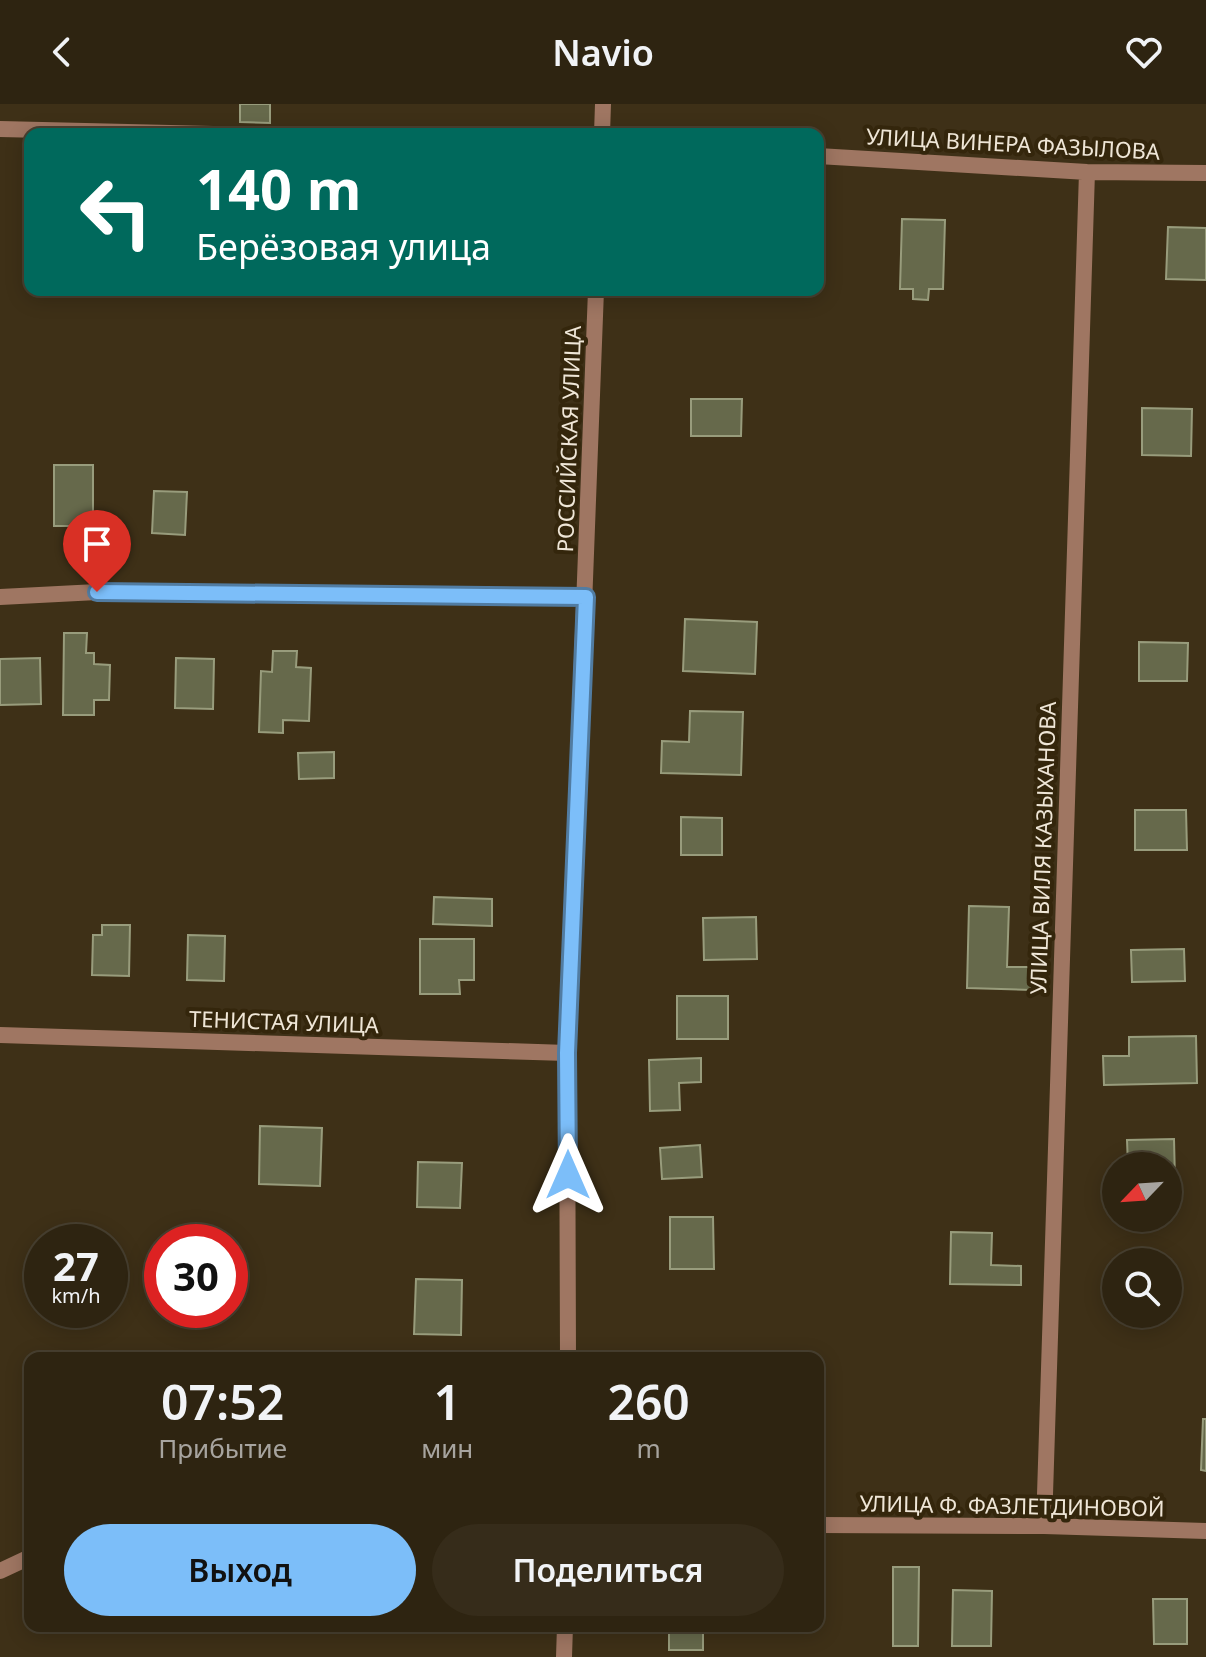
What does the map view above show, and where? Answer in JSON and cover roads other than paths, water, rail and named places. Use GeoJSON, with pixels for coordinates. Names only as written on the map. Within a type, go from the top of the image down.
{"type":"FeatureCollection","features":[{"type":"Feature","properties":{"kind":"street"},"geometry":{"type":"LineString","coordinates":[[602,128],[603,104]]}},
{"type":"Feature","properties":{"kind":"street"},"geometry":{"type":"LineString","coordinates":[[0,129],[24,130]]}},
{"type":"Feature","properties":{"kind":"street","name":"УЛИЦА ВИНЕРА ФАЗЫЛОВА"},"geometry":{"type":"LineString","coordinates":[[824,156],[1087,172],[1206,173]]}},
{"type":"Feature","properties":{"kind":"street","name":"УЛИЦА ВИЛЯ КАЗЫХАНОВА"},"geometry":{"type":"LineString","coordinates":[[1044,1526],[1087,172]]}},
{"type":"Feature","properties":{"kind":"street","name":"РОССИЙСКАЯ УЛИЦА"},"geometry":{"type":"LineString","coordinates":[[568,1352],[567,1053],[596,296]]}},
{"type":"Feature","properties":{"kind":"street"},"geometry":{"type":"LineString","coordinates":[[0,597],[97,592],[586,597]]}},
{"type":"Feature","properties":{"kind":"street","name":"ТЕНИСТАЯ УЛИЦА"},"geometry":{"type":"LineString","coordinates":[[0,1035],[567,1053]]}},
{"type":"Feature","properties":{"kind":"street","name":"УЛИЦА Ф. ФАЗЛЕТДИНОВОЙ"},"geometry":{"type":"LineString","coordinates":[[824,1525],[1044,1526],[1206,1531]]}},
{"type":"Feature","properties":{"kind":"street"},"geometry":{"type":"LineString","coordinates":[[0,1571],[24,1560]]}},
{"type":"Feature","properties":{"kind":"street"},"geometry":{"type":"LineString","coordinates":[[564,1657],[565,1632]]}}]}
